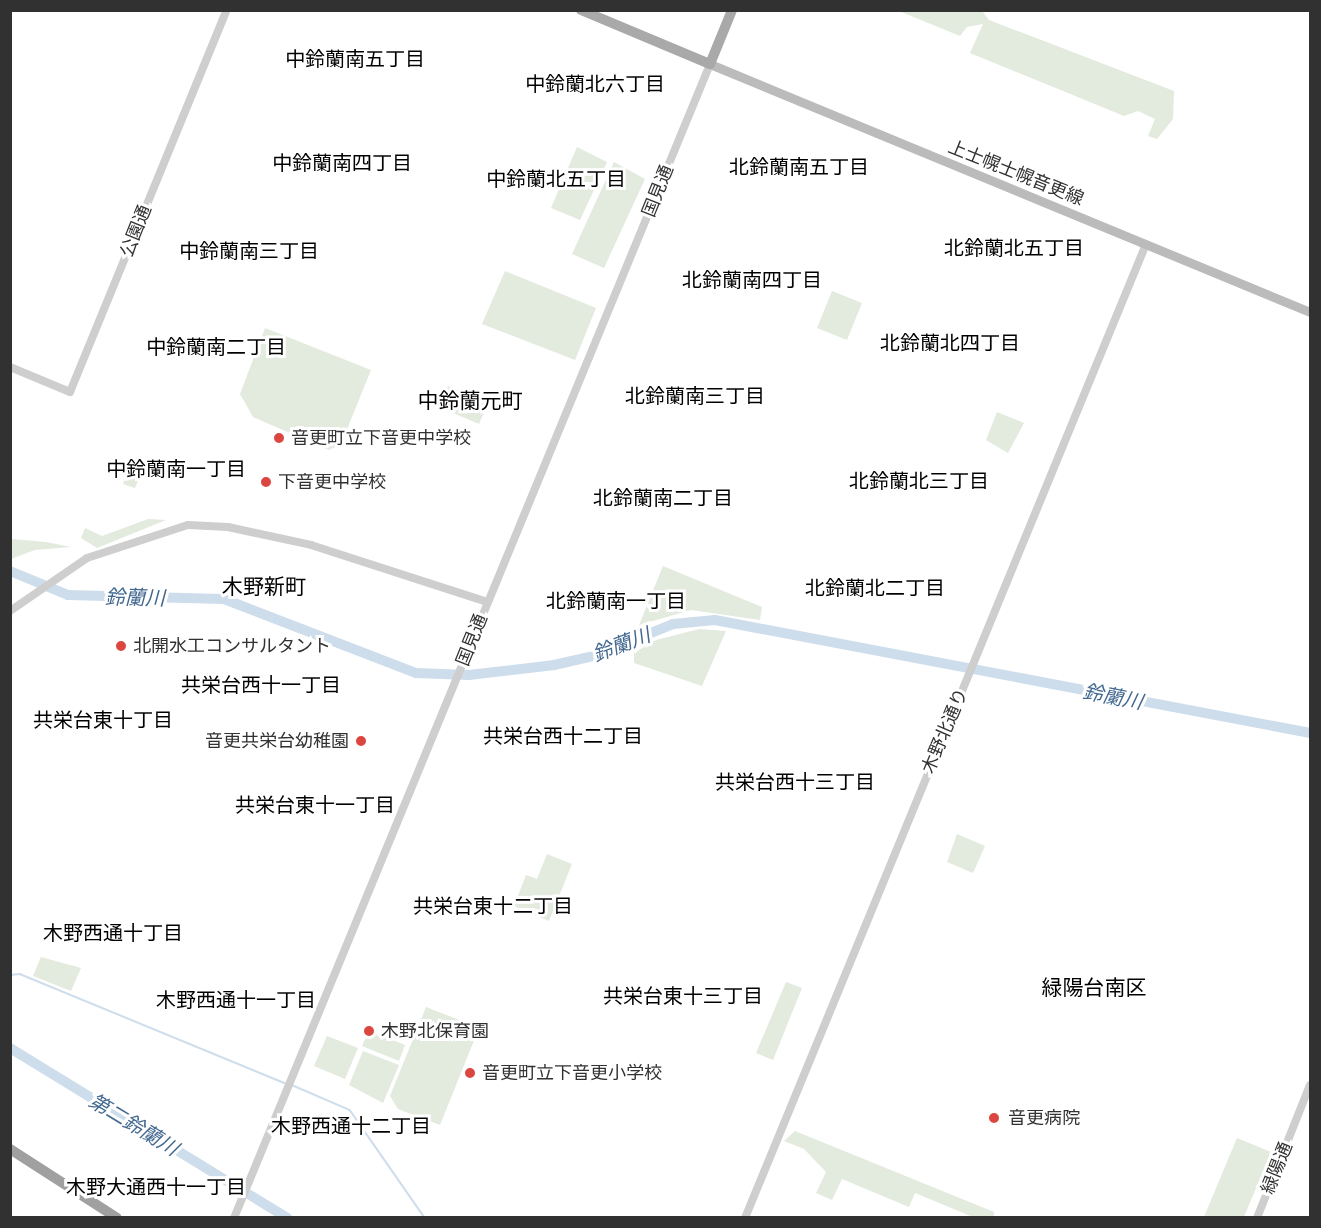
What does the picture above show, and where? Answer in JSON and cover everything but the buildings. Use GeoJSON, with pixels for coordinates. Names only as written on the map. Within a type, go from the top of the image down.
{"type":"FeatureCollection","features":[{"type":"Feature","properties":{"kind":"highway"},"geometry":{"type":"LineString","coordinates":[[10,1149],[117,1218]]}},
{"type":"Feature","properties":{"kind":"main road"},"geometry":{"type":"LineString","coordinates":[[581,10],[710,64],[732,10]]}},
{"type":"Feature","properties":{"kind":"main road","name":"上士幌士幌音更線"},"geometry":{"type":"LineString","coordinates":[[710,64],[1311,312]]}},
{"type":"Feature","properties":{"kind":"street","name":"公園通"},"geometry":{"type":"LineString","coordinates":[[10,367],[70,392],[227,10]]}},
{"type":"Feature","properties":{"kind":"street","name":"国見通"},"geometry":{"type":"LineString","coordinates":[[234,1218],[710,64]]}},
{"type":"Feature","properties":{"kind":"street","name":"木野北通り"},"geometry":{"type":"LineString","coordinates":[[745,1218],[1146,244]]}},
{"type":"Feature","properties":{"kind":"street"},"geometry":{"type":"LineString","coordinates":[[10,612],[52,580],[97,553],[188,525],[228,527],[366,561],[487,602]]}},
{"type":"Feature","properties":{"kind":"street","name":"緑陽通"},"geometry":{"type":"LineString","coordinates":[[1257,1218],[1311,1085]]}},
{"type":"Feature","properties":{"kind":"shaded area"},"geometry":{"type":"Polygon","coordinates":[[[899,11],[982,11],[989,20],[1174,91],[1173,119],[1157,139],[1148,136],[1155,119],[1138,111],[1124,116],[970,53],[983,24],[967,27],[960,36],[899,11]]]}},
{"type":"Feature","properties":{"kind":"shaded area"},"geometry":{"type":"Polygon","coordinates":[[[577,147],[607,162],[580,220],[551,208],[577,147]]]}},
{"type":"Feature","properties":{"kind":"shaded area"},"geometry":{"type":"Polygon","coordinates":[[[614,162],[645,179],[604,268],[572,254],[614,162]]]}},
{"type":"Feature","properties":{"kind":"shaded area"},"geometry":{"type":"Polygon","coordinates":[[[505,271],[596,308],[575,360],[482,324],[505,271]]]}},
{"type":"Feature","properties":{"kind":"shaded area"},"geometry":{"type":"Polygon","coordinates":[[[832,291],[862,303],[847,340],[817,328],[832,291]]]}},
{"type":"Feature","properties":{"kind":"shaded area"},"geometry":{"type":"Polygon","coordinates":[[[265,328],[371,370],[341,444],[329,450],[253,417],[240,394],[265,328]]]}},
{"type":"Feature","properties":{"kind":"shaded area"},"geometry":{"type":"Polygon","coordinates":[[[448,386],[488,403],[479,424],[439,407],[448,386]]]}},
{"type":"Feature","properties":{"kind":"shaded area"},"geometry":{"type":"Polygon","coordinates":[[[997,412],[1024,423],[1008,453],[986,440],[997,412]]]}},
{"type":"Feature","properties":{"kind":"shaded area"},"geometry":{"type":"Polygon","coordinates":[[[133,461],[143,468],[135,488],[123,484],[133,461]]]}},
{"type":"Feature","properties":{"kind":"shaded area"},"geometry":{"type":"Polygon","coordinates":[[[148,519],[166,520],[97,548],[81,538],[85,528],[102,536],[148,519]]]}},
{"type":"Feature","properties":{"kind":"shaded area"},"geometry":{"type":"Polygon","coordinates":[[[11,539],[71,547],[35,550],[11,559],[11,539]]]}},
{"type":"Feature","properties":{"kind":"shaded area"},"geometry":{"type":"Polygon","coordinates":[[[663,566],[762,607],[760,620],[691,610],[639,625],[663,566]]]}},
{"type":"Feature","properties":{"kind":"shaded area"},"geometry":{"type":"Polygon","coordinates":[[[699,629],[726,631],[702,686],[634,663],[634,653],[656,640],[699,629]]]}},
{"type":"Feature","properties":{"kind":"shaded area"},"geometry":{"type":"Polygon","coordinates":[[[957,834],[985,846],[973,873],[947,862],[957,834]]]}},
{"type":"Feature","properties":{"kind":"shaded area"},"geometry":{"type":"Polygon","coordinates":[[[547,854],[572,864],[549,921],[514,906],[526,875],[537,879],[547,854]]]}},
{"type":"Feature","properties":{"kind":"shaded area"},"geometry":{"type":"Polygon","coordinates":[[[41,957],[81,968],[71,991],[33,976],[41,957]]]}},
{"type":"Feature","properties":{"kind":"shaded area"},"geometry":{"type":"Polygon","coordinates":[[[786,982],[802,988],[773,1060],[756,1053],[786,982]]]}},
{"type":"Feature","properties":{"kind":"shaded area"},"geometry":{"type":"Polygon","coordinates":[[[426,1007],[467,1023],[475,1038],[440,1125],[398,1109],[390,1096],[426,1007]]]}},
{"type":"Feature","properties":{"kind":"shaded area"},"geometry":{"type":"Polygon","coordinates":[[[369,1030],[405,1045],[399,1061],[362,1046],[369,1030]]]}},
{"type":"Feature","properties":{"kind":"shaded area"},"geometry":{"type":"Polygon","coordinates":[[[327,1036],[358,1048],[345,1079],[314,1066],[327,1036]]]}},
{"type":"Feature","properties":{"kind":"shaded area"},"geometry":{"type":"Polygon","coordinates":[[[363,1051],[399,1065],[383,1103],[349,1085],[363,1051]]]}},
{"type":"Feature","properties":{"kind":"shaded area"},"geometry":{"type":"Polygon","coordinates":[[[795,1131],[994,1212],[994,1217],[973,1217],[915,1193],[909,1207],[842,1179],[832,1200],[816,1193],[826,1172],[804,1149],[784,1141],[795,1131]]]}},
{"type":"Feature","properties":{"kind":"shaded area"},"geometry":{"type":"Polygon","coordinates":[[[1237,1138],[1271,1152],[1244,1217],[1204,1217],[1237,1138]]]}},
{"type":"Feature","properties":{"kind":"waterway","name":"鈴蘭川"},"geometry":{"type":"LineString","coordinates":[[10,571],[68,595],[224,599],[416,673],[469,675],[554,665],[594,656],[673,624],[715,620],[1310,733]]}},
{"type":"Feature","properties":{"kind":"waterway"},"geometry":{"type":"LineString","coordinates":[[10,975],[20,974],[285,1083]]}},
{"type":"Feature","properties":{"kind":"waterway","name":"第二鈴蘭川"},"geometry":{"type":"LineString","coordinates":[[10,1048],[287,1218]]}},
{"type":"Feature","properties":{"kind":"waterway"},"geometry":{"type":"LineString","coordinates":[[292,1085],[350,1110],[425,1218]]}},
{"type":"Feature","properties":{"kind":"place","name":"音更町立下音更中学校"},"geometry":{"type":"Point","coordinates":[279,438]}},
{"type":"Feature","properties":{"kind":"place","name":"下音更中学校"},"geometry":{"type":"Point","coordinates":[266,482]}},
{"type":"Feature","properties":{"kind":"place","name":"北開水工コンサルタント"},"geometry":{"type":"Point","coordinates":[121,646]}},
{"type":"Feature","properties":{"kind":"place","name":"音更共栄台幼稚園"},"geometry":{"type":"Point","coordinates":[361,741]}},
{"type":"Feature","properties":{"kind":"place","name":"木野北保育園"},"geometry":{"type":"Point","coordinates":[369,1031]}},
{"type":"Feature","properties":{"kind":"place","name":"音更町立下音更小学校"},"geometry":{"type":"Point","coordinates":[470,1073]}},
{"type":"Feature","properties":{"kind":"place","name":"音更病院"},"geometry":{"type":"Point","coordinates":[994,1118]}},
{"type":"Feature","properties":{"kind":"district","name":"中鈴蘭南五丁目"},"geometry":{"type":"Point","coordinates":[355,58]}},
{"type":"Feature","properties":{"kind":"district","name":"中鈴蘭北六丁目"},"geometry":{"type":"Point","coordinates":[595,83]}},
{"type":"Feature","properties":{"kind":"district","name":"中鈴蘭南四丁目"},"geometry":{"type":"Point","coordinates":[342,162]}},
{"type":"Feature","properties":{"kind":"district","name":"北鈴蘭南五丁目"},"geometry":{"type":"Point","coordinates":[799,166]}},
{"type":"Feature","properties":{"kind":"district","name":"中鈴蘭北五丁目"},"geometry":{"type":"Point","coordinates":[556,178]}},
{"type":"Feature","properties":{"kind":"district","name":"北鈴蘭北五丁目"},"geometry":{"type":"Point","coordinates":[1014,247]}},
{"type":"Feature","properties":{"kind":"district","name":"中鈴蘭南三丁目"},"geometry":{"type":"Point","coordinates":[249,250]}},
{"type":"Feature","properties":{"kind":"district","name":"北鈴蘭南四丁目"},"geometry":{"type":"Point","coordinates":[752,279]}},
{"type":"Feature","properties":{"kind":"district","name":"北鈴蘭北四丁目"},"geometry":{"type":"Point","coordinates":[950,342]}},
{"type":"Feature","properties":{"kind":"district","name":"中鈴蘭南二丁目"},"geometry":{"type":"Point","coordinates":[216,346]}},
{"type":"Feature","properties":{"kind":"district","name":"北鈴蘭南三丁目"},"geometry":{"type":"Point","coordinates":[695,395]}},
{"type":"Feature","properties":{"kind":"district","name":"中鈴蘭元町"},"geometry":{"type":"Point","coordinates":[470,400]}},
{"type":"Feature","properties":{"kind":"district","name":"中鈴蘭南一丁目"},"geometry":{"type":"Point","coordinates":[176,468]}},
{"type":"Feature","properties":{"kind":"district","name":"北鈴蘭北三丁目"},"geometry":{"type":"Point","coordinates":[919,480]}},
{"type":"Feature","properties":{"kind":"district","name":"北鈴蘭南二丁目"},"geometry":{"type":"Point","coordinates":[663,497]}},
{"type":"Feature","properties":{"kind":"district","name":"木野新町"},"geometry":{"type":"Point","coordinates":[264,586]}},
{"type":"Feature","properties":{"kind":"district","name":"北鈴蘭北二丁目"},"geometry":{"type":"Point","coordinates":[875,587]}},
{"type":"Feature","properties":{"kind":"district","name":"北鈴蘭南一丁目"},"geometry":{"type":"Point","coordinates":[616,600]}},
{"type":"Feature","properties":{"kind":"district","name":"共栄台西十一丁目"},"geometry":{"type":"Point","coordinates":[261,684]}},
{"type":"Feature","properties":{"kind":"district","name":"共栄台東十丁目"},"geometry":{"type":"Point","coordinates":[103,719]}},
{"type":"Feature","properties":{"kind":"district","name":"共栄台西十二丁目"},"geometry":{"type":"Point","coordinates":[563,735]}},
{"type":"Feature","properties":{"kind":"district","name":"共栄台西十三丁目"},"geometry":{"type":"Point","coordinates":[795,781]}},
{"type":"Feature","properties":{"kind":"district","name":"共栄台東十一丁目"},"geometry":{"type":"Point","coordinates":[315,804]}},
{"type":"Feature","properties":{"kind":"district","name":"共栄台東十二丁目"},"geometry":{"type":"Point","coordinates":[493,905]}},
{"type":"Feature","properties":{"kind":"district","name":"木野西通十丁目"},"geometry":{"type":"Point","coordinates":[113,932]}},
{"type":"Feature","properties":{"kind":"district","name":"緑陽台南区"},"geometry":{"type":"Point","coordinates":[1094,987]}},
{"type":"Feature","properties":{"kind":"district","name":"共栄台東十三丁目"},"geometry":{"type":"Point","coordinates":[683,995]}},
{"type":"Feature","properties":{"kind":"district","name":"木野西通十一丁目"},"geometry":{"type":"Point","coordinates":[236,999]}},
{"type":"Feature","properties":{"kind":"district","name":"木野西通十二丁目"},"geometry":{"type":"Point","coordinates":[351,1125]}},
{"type":"Feature","properties":{"kind":"district","name":"木野大通西十一丁目"},"geometry":{"type":"Point","coordinates":[156,1186]}}]}
